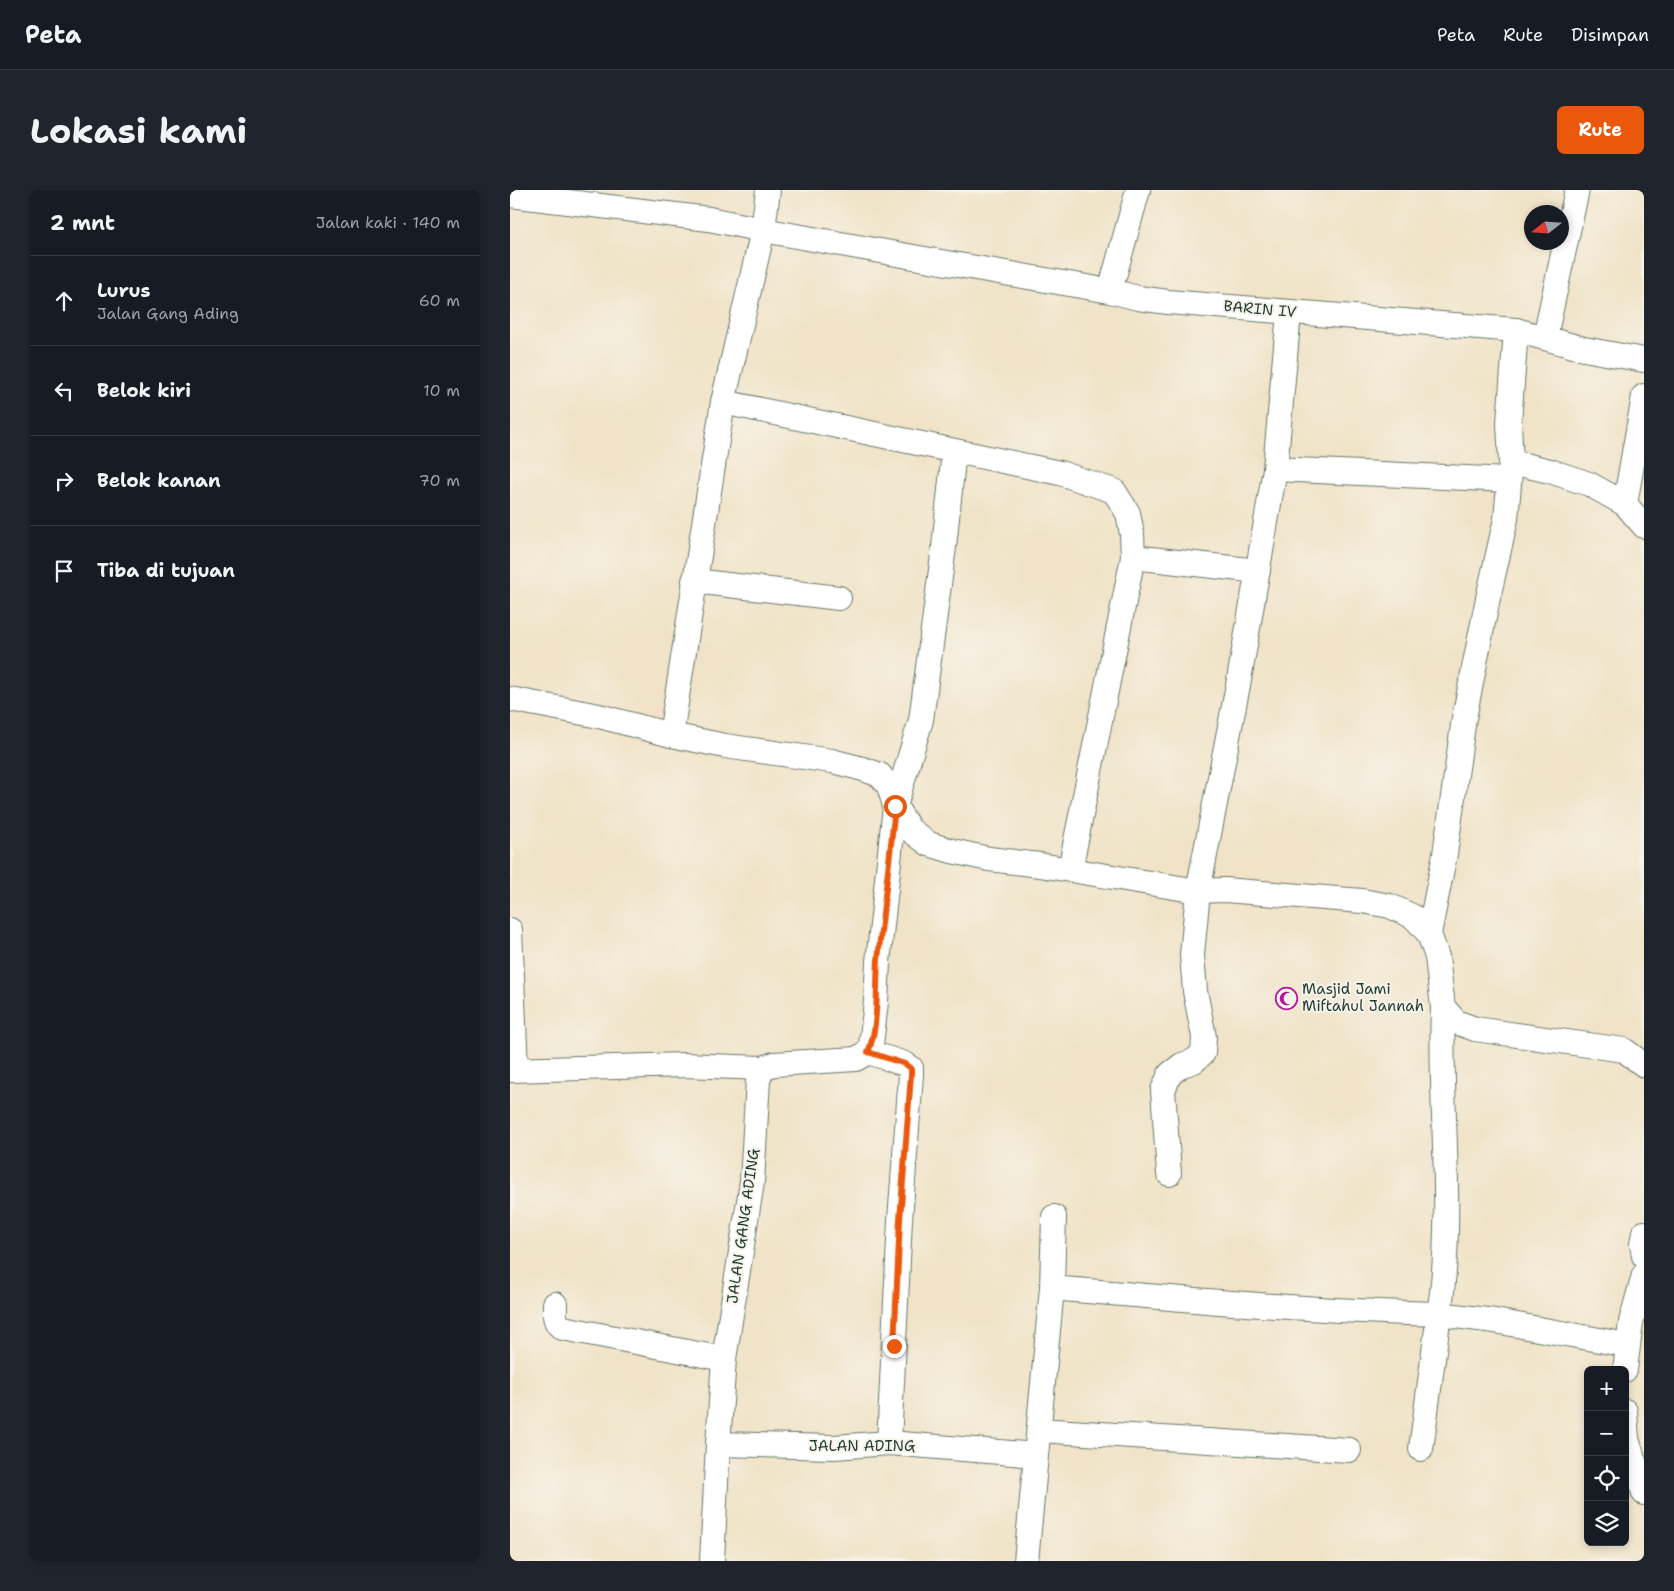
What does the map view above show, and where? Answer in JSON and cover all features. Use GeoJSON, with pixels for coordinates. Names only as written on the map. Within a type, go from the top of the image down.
{"type":"FeatureCollection","features":[{"type":"Feature","properties":{"kind":"street"},"geometry":{"type":"LineString","coordinates":[[671,735],[723,402],[763,230],[768,190]]}},
{"type":"Feature","properties":{"kind":"street"},"geometry":{"type":"LineString","coordinates":[[1110,291],[1138,190]]}},
{"type":"Feature","properties":{"kind":"street"},"geometry":{"type":"LineString","coordinates":[[1545,337],[1577,190]]}},
{"type":"Feature","properties":{"kind":"street","name":"BARIN IV"},"geometry":{"type":"LineString","coordinates":[[510,195],[710,218],[763,230],[1110,291],[1138,298],[1516,330],[1584,349],[1644,360]]}},
{"type":"Feature","properties":{"kind":"street"},"geometry":{"type":"LineString","coordinates":[[1169,1174],[1163,1090],[1170,1074],[1203,1054],[1204,1037],[1195,991],[1192,955],[1198,891],[1217,798],[1275,469],[1289,312]]}},
{"type":"Feature","properties":{"kind":"street"},"geometry":{"type":"LineString","coordinates":[[1429,934],[1445,854],[1464,718],[1506,519],[1510,471],[1509,423],[1516,330]]}},
{"type":"Feature","properties":{"kind":"street"},"geometry":{"type":"LineString","coordinates":[[1625,504],[1644,396]]}},
{"type":"Feature","properties":{"kind":"street"},"geometry":{"type":"LineString","coordinates":[[723,402],[1060,473],[1114,491],[1128,514],[1132,534],[1133,557],[1070,870]]}},
{"type":"Feature","properties":{"kind":"street"},"geometry":{"type":"LineString","coordinates":[[510,930],[513,1070],[685,1066],[763,1068],[774,1064],[856,1059],[868,1052],[871,1045],[876,1002],[878,962],[895,806],[920,720],[944,547],[954,451]]}},
{"type":"Feature","properties":{"kind":"street"},"geometry":{"type":"LineString","coordinates":[[1275,469],[1550,470],[1589,484],[1625,504],[1644,526]]}},
{"type":"Feature","properties":{"kind":"street"},"geometry":{"type":"LineString","coordinates":[[1133,557],[1258,571]]}},
{"type":"Feature","properties":{"kind":"street"},"geometry":{"type":"LineString","coordinates":[[694,581],[838,598]]}},
{"type":"Feature","properties":{"kind":"street"},"geometry":{"type":"LineString","coordinates":[[510,704],[599,716],[671,735],[725,746],[832,761],[863,769],[880,775],[889,786],[895,806],[910,830],[929,844],[952,851],[989,859],[1198,891],[1225,890],[1362,901],[1390,906],[1414,917],[1429,934],[1437,957],[1443,1007],[1441,1056],[1445,1100],[1446,1242],[1444,1284],[1421,1449]]}},
{"type":"Feature","properties":{"kind":"street"},"geometry":{"type":"LineString","coordinates":[[1443,1007],[1456,1022],[1475,1029],[1624,1050],[1644,1065]]}},
{"type":"Feature","properties":{"kind":"street"},"geometry":{"type":"LineString","coordinates":[[868,1052],[905,1064],[911,1068],[900,1220],[889,1443]]}},
{"type":"Feature","properties":{"kind":"street","name":"JALAN GANG ADING"},"geometry":{"type":"LineString","coordinates":[[712,1561],[724,1358],[752,1182],[758,1080],[763,1068]]}},
{"type":"Feature","properties":{"kind":"street"},"geometry":{"type":"LineString","coordinates":[[1026,1561],[1052,1288],[1054,1216]]}},
{"type":"Feature","properties":{"kind":"street"},"geometry":{"type":"LineString","coordinates":[[1644,1233],[1642,1244],[1644,1256]]}},
{"type":"Feature","properties":{"kind":"street"},"geometry":{"type":"LineString","coordinates":[[1625,1366],[1631,1322],[1644,1275]]}},
{"type":"Feature","properties":{"kind":"street"},"geometry":{"type":"LineString","coordinates":[[1052,1288],[1184,1300],[1396,1314],[1439,1314],[1495,1320],[1627,1345]]}},
{"type":"Feature","properties":{"kind":"street"},"geometry":{"type":"LineString","coordinates":[[555,1304],[557,1324],[563,1328],[724,1358]]}},
{"type":"Feature","properties":{"kind":"street"},"geometry":{"type":"LineString","coordinates":[[1039,1430],[1349,1450]]}},
{"type":"Feature","properties":{"kind":"street","name":"JALAN ADING"},"geometry":{"type":"LineString","coordinates":[[718,1444],[834,1448],[889,1443],[1036,1455]]}},
{"type":"Feature","properties":{"kind":"street"},"geometry":{"type":"LineString","coordinates":[[1629,1445],[1644,1493]]}},
{"type":"Feature","properties":{"kind":"place","name":"Masjid Jami Miftahul Jannah"},"geometry":{"type":"Point","coordinates":[1286,998]}},
{"type":"Feature","properties":{"kind":"route"},"geometry":{"type":"LineString","coordinates":[[894,1346],[900,1220],[911,1068],[905,1064],[868,1052],[871,1045],[876,1002],[878,962],[895,806]]}}]}
